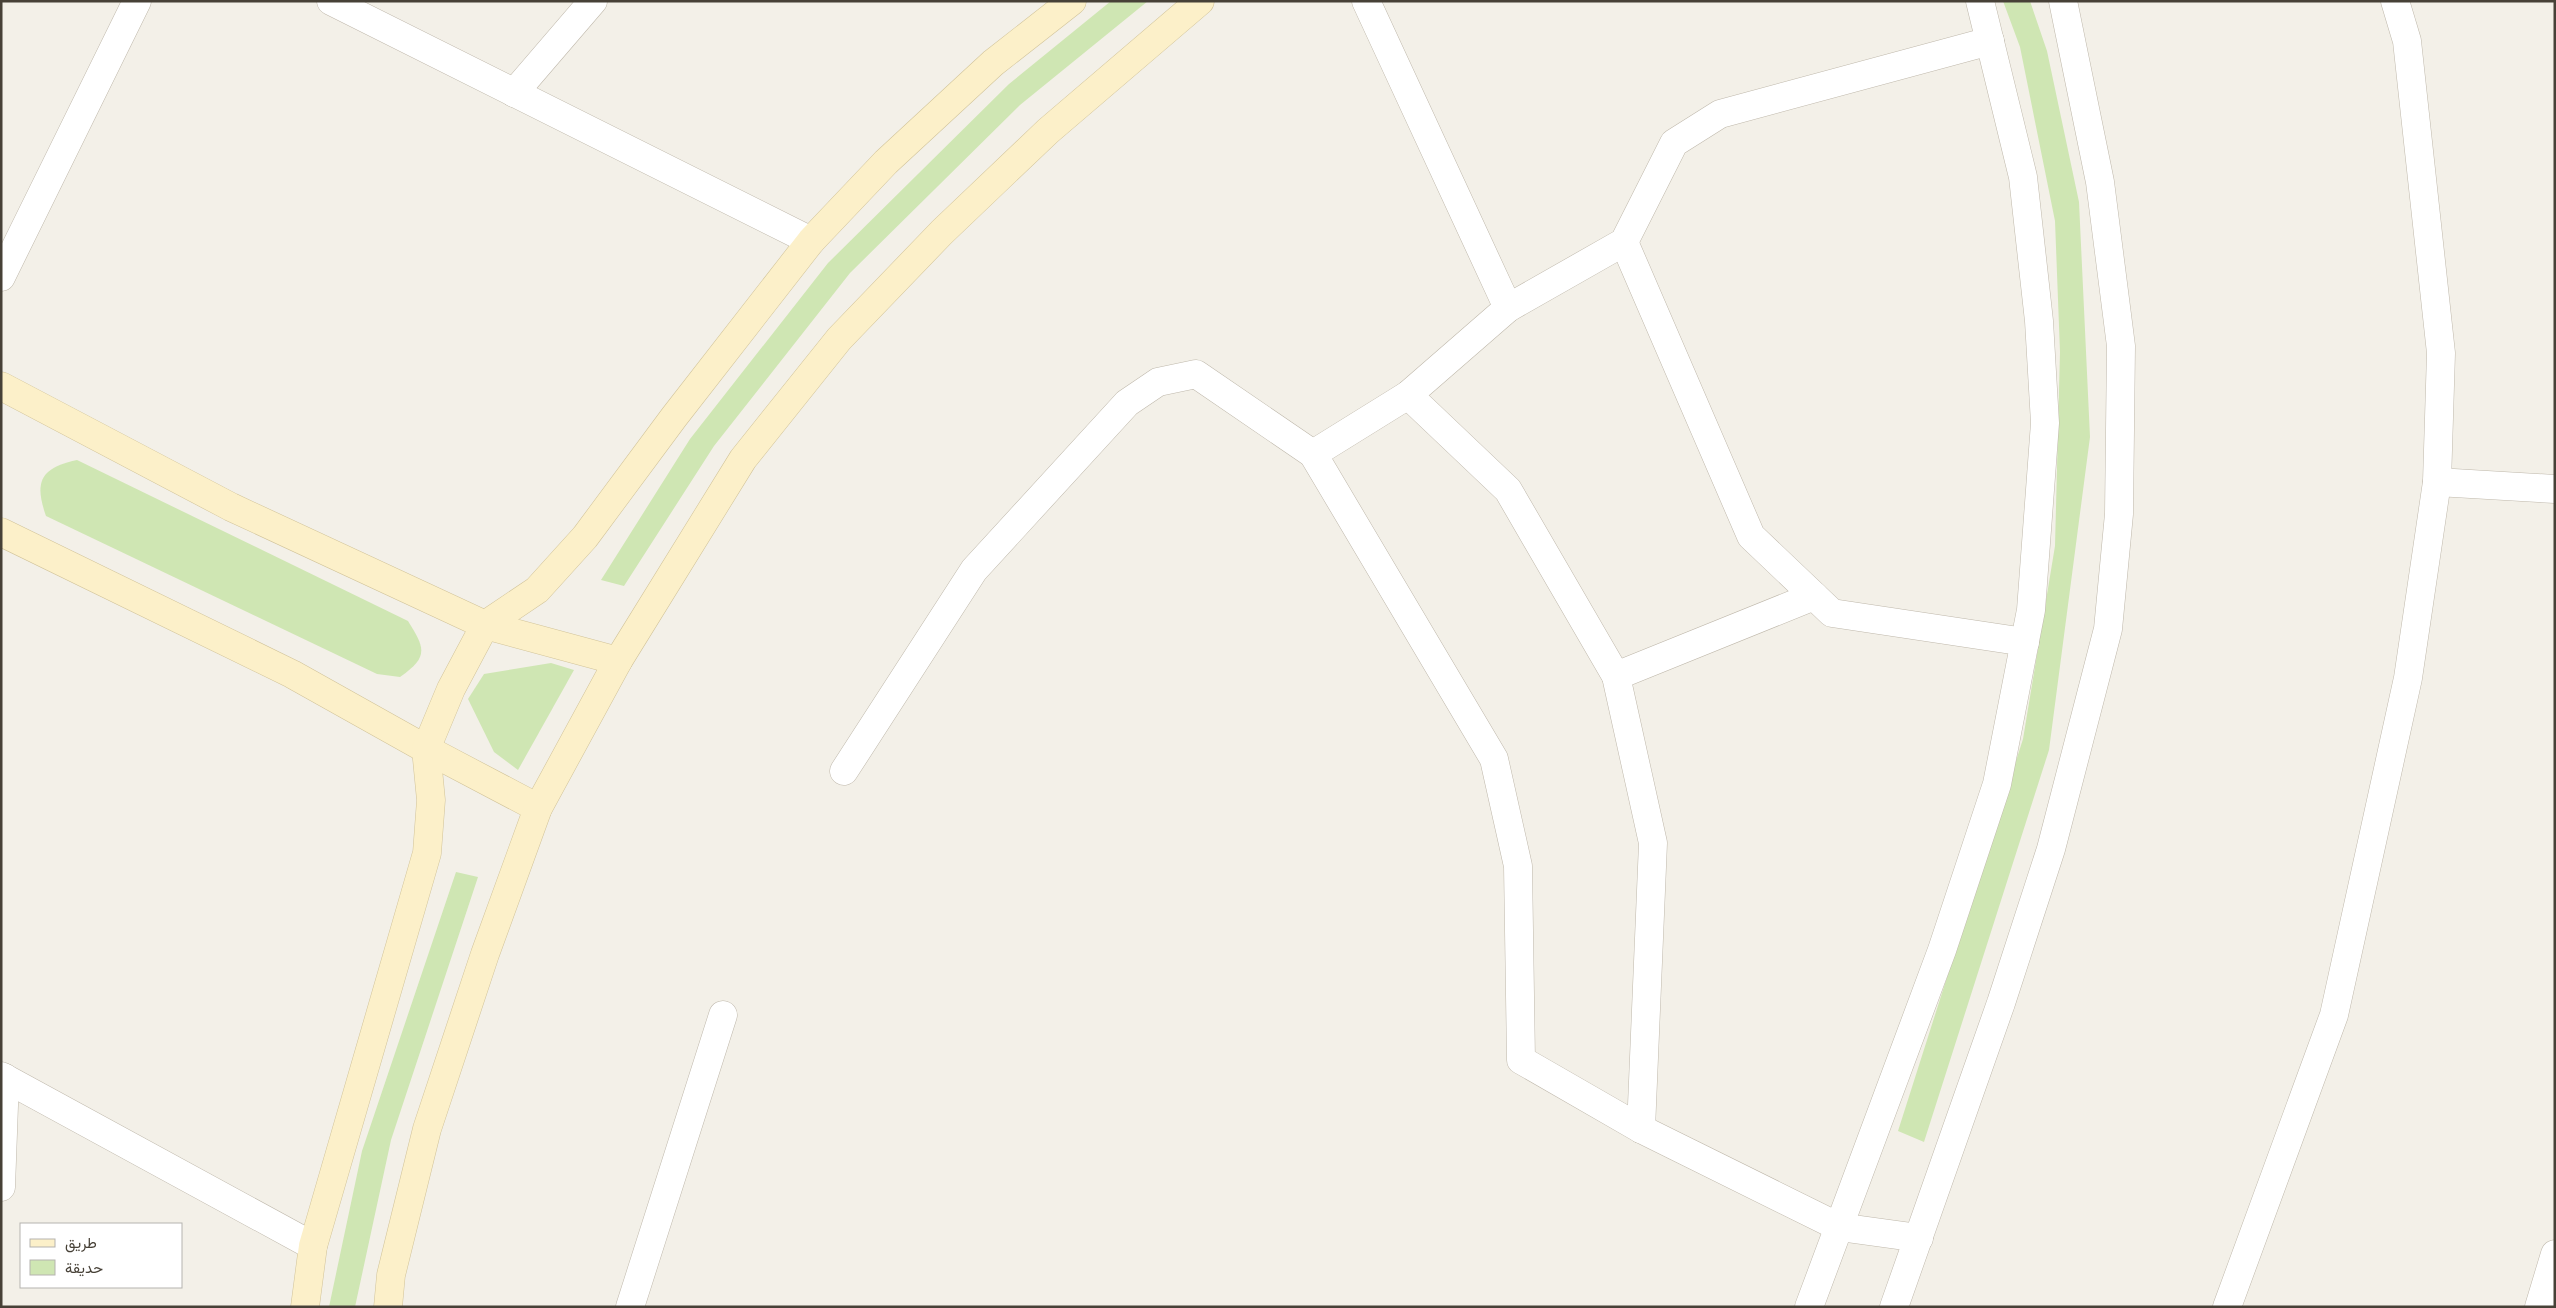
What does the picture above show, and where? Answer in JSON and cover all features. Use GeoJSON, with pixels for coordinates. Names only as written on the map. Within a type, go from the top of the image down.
{"type":"FeatureCollection","features":[{"type":"Feature","properties":{"kind":"street"},"geometry":{"type":"LineString","coordinates":[[1,277],[137,1]]}},
{"type":"Feature","properties":{"kind":"street"},"geometry":{"type":"LineString","coordinates":[[330,1],[811,241]]}},
{"type":"Feature","properties":{"kind":"street"},"geometry":{"type":"LineString","coordinates":[[514,93],[593,1]]}},
{"type":"Feature","properties":{"kind":"street"},"geometry":{"type":"LineString","coordinates":[[305,1307],[313,1246],[427,853],[431,800],[426,749],[451,689],[485,625],[536,590],[585,537],[674,417],[811,241],[886,162],[993,63],[1072,1]]}},
{"type":"Feature","properties":{"kind":"street"},"geometry":{"type":"LineString","coordinates":[[388,1307],[392,1275],[427,1129],[485,954],[538,808],[618,661],[743,459],[839,339],[942,232],[1048,131],[1200,1]]}},
{"type":"Feature","properties":{"kind":"street"},"geometry":{"type":"LineString","coordinates":[[1366,1],[1508,308]]}},
{"type":"Feature","properties":{"kind":"street"},"geometry":{"type":"LineString","coordinates":[[1809,1307],[1942,950],[1997,784],[2031,610],[2045,423],[2039,321],[2023,177],[1980,1]]}},
{"type":"Feature","properties":{"kind":"street"},"geometry":{"type":"LineString","coordinates":[[1894,1307],[2001,1003],[2051,848],[2108,629],[2119,514],[2121,346],[2100,182],[2063,1]]}},
{"type":"Feature","properties":{"kind":"street"},"geometry":{"type":"LineString","coordinates":[[2227,1307],[2334,1015],[2408,678],[2437,482],[2441,354],[2407,41],[2395,1]]}},
{"type":"Feature","properties":{"kind":"street"},"geometry":{"type":"LineString","coordinates":[[1313,454],[1408,395],[1508,308],[1624,242],[1674,143],[1720,114],[1990,41]]}},
{"type":"Feature","properties":{"kind":"street"},"geometry":{"type":"LineString","coordinates":[[1624,242],[1751,536],[1832,613],[2025,642]]}},
{"type":"Feature","properties":{"kind":"street"},"geometry":{"type":"LineString","coordinates":[[844,771],[974,570],[1127,403],[1158,382],[1196,374],[1313,454],[1494,759],[1518,866],[1521,1060],[1641,1129],[1839,1227],[1919,1238]]}},
{"type":"Feature","properties":{"kind":"street"},"geometry":{"type":"LineString","coordinates":[[1,386],[231,507],[485,625],[618,661]]}},
{"type":"Feature","properties":{"kind":"street"},"geometry":{"type":"LineString","coordinates":[[1408,395],[1508,490],[1616,676],[1652,843],[1641,1129]]}},
{"type":"Feature","properties":{"kind":"street"},"geometry":{"type":"LineString","coordinates":[[2437,482],[2555,489]]}},
{"type":"Feature","properties":{"kind":"street"},"geometry":{"type":"LineString","coordinates":[[1,532],[292,674],[426,749],[538,808]]}},
{"type":"Feature","properties":{"kind":"street"},"geometry":{"type":"LineString","coordinates":[[1616,676],[1814,596]]}},
{"type":"Feature","properties":{"kind":"street"},"geometry":{"type":"LineString","coordinates":[[630,1307],[723,1015]]}},
{"type":"Feature","properties":{"kind":"street"},"geometry":{"type":"LineString","coordinates":[[1,1186],[3,1077],[313,1246]]}},
{"type":"Feature","properties":{"kind":"street"},"geometry":{"type":"LineString","coordinates":[[2539,1307],[2555,1254]]}},
{"type":"Feature","properties":{"kind":"green space"},"geometry":{"type":"Polygon","coordinates":[[[1111,1],[1148,1],[1020,105],[850,273],[714,446],[624,586],[601,580],[690,439],[828,263],[1009,84],[1111,1]]]}},
{"type":"Feature","properties":{"kind":"green space"},"geometry":{"type":"Polygon","coordinates":[[[2003,1],[2030,1],[2047,51],[2079,202],[2090,437],[2049,750],[1924,1142],[1898,1131],[2023,739],[2055,546],[2060,352],[2055,221],[2020,47],[2003,1]]]}},
{"type":"Feature","properties":{"kind":"green space"},"geometry":{"type":"Polygon","coordinates":[[[77,460],[408,621],[421,645],[420,658],[416,664],[400,677],[377,674],[46,516],[41,494],[43,478],[55,467],[77,460]]]}},
{"type":"Feature","properties":{"kind":"green space"},"geometry":{"type":"Polygon","coordinates":[[[551,663],[574,670],[518,770],[494,752],[468,699],[484,674],[551,663]]]}},
{"type":"Feature","properties":{"kind":"green space"},"geometry":{"type":"Polygon","coordinates":[[[456,872],[478,877],[391,1140],[355,1307],[329,1307],[362,1151],[456,872]]]}}]}
